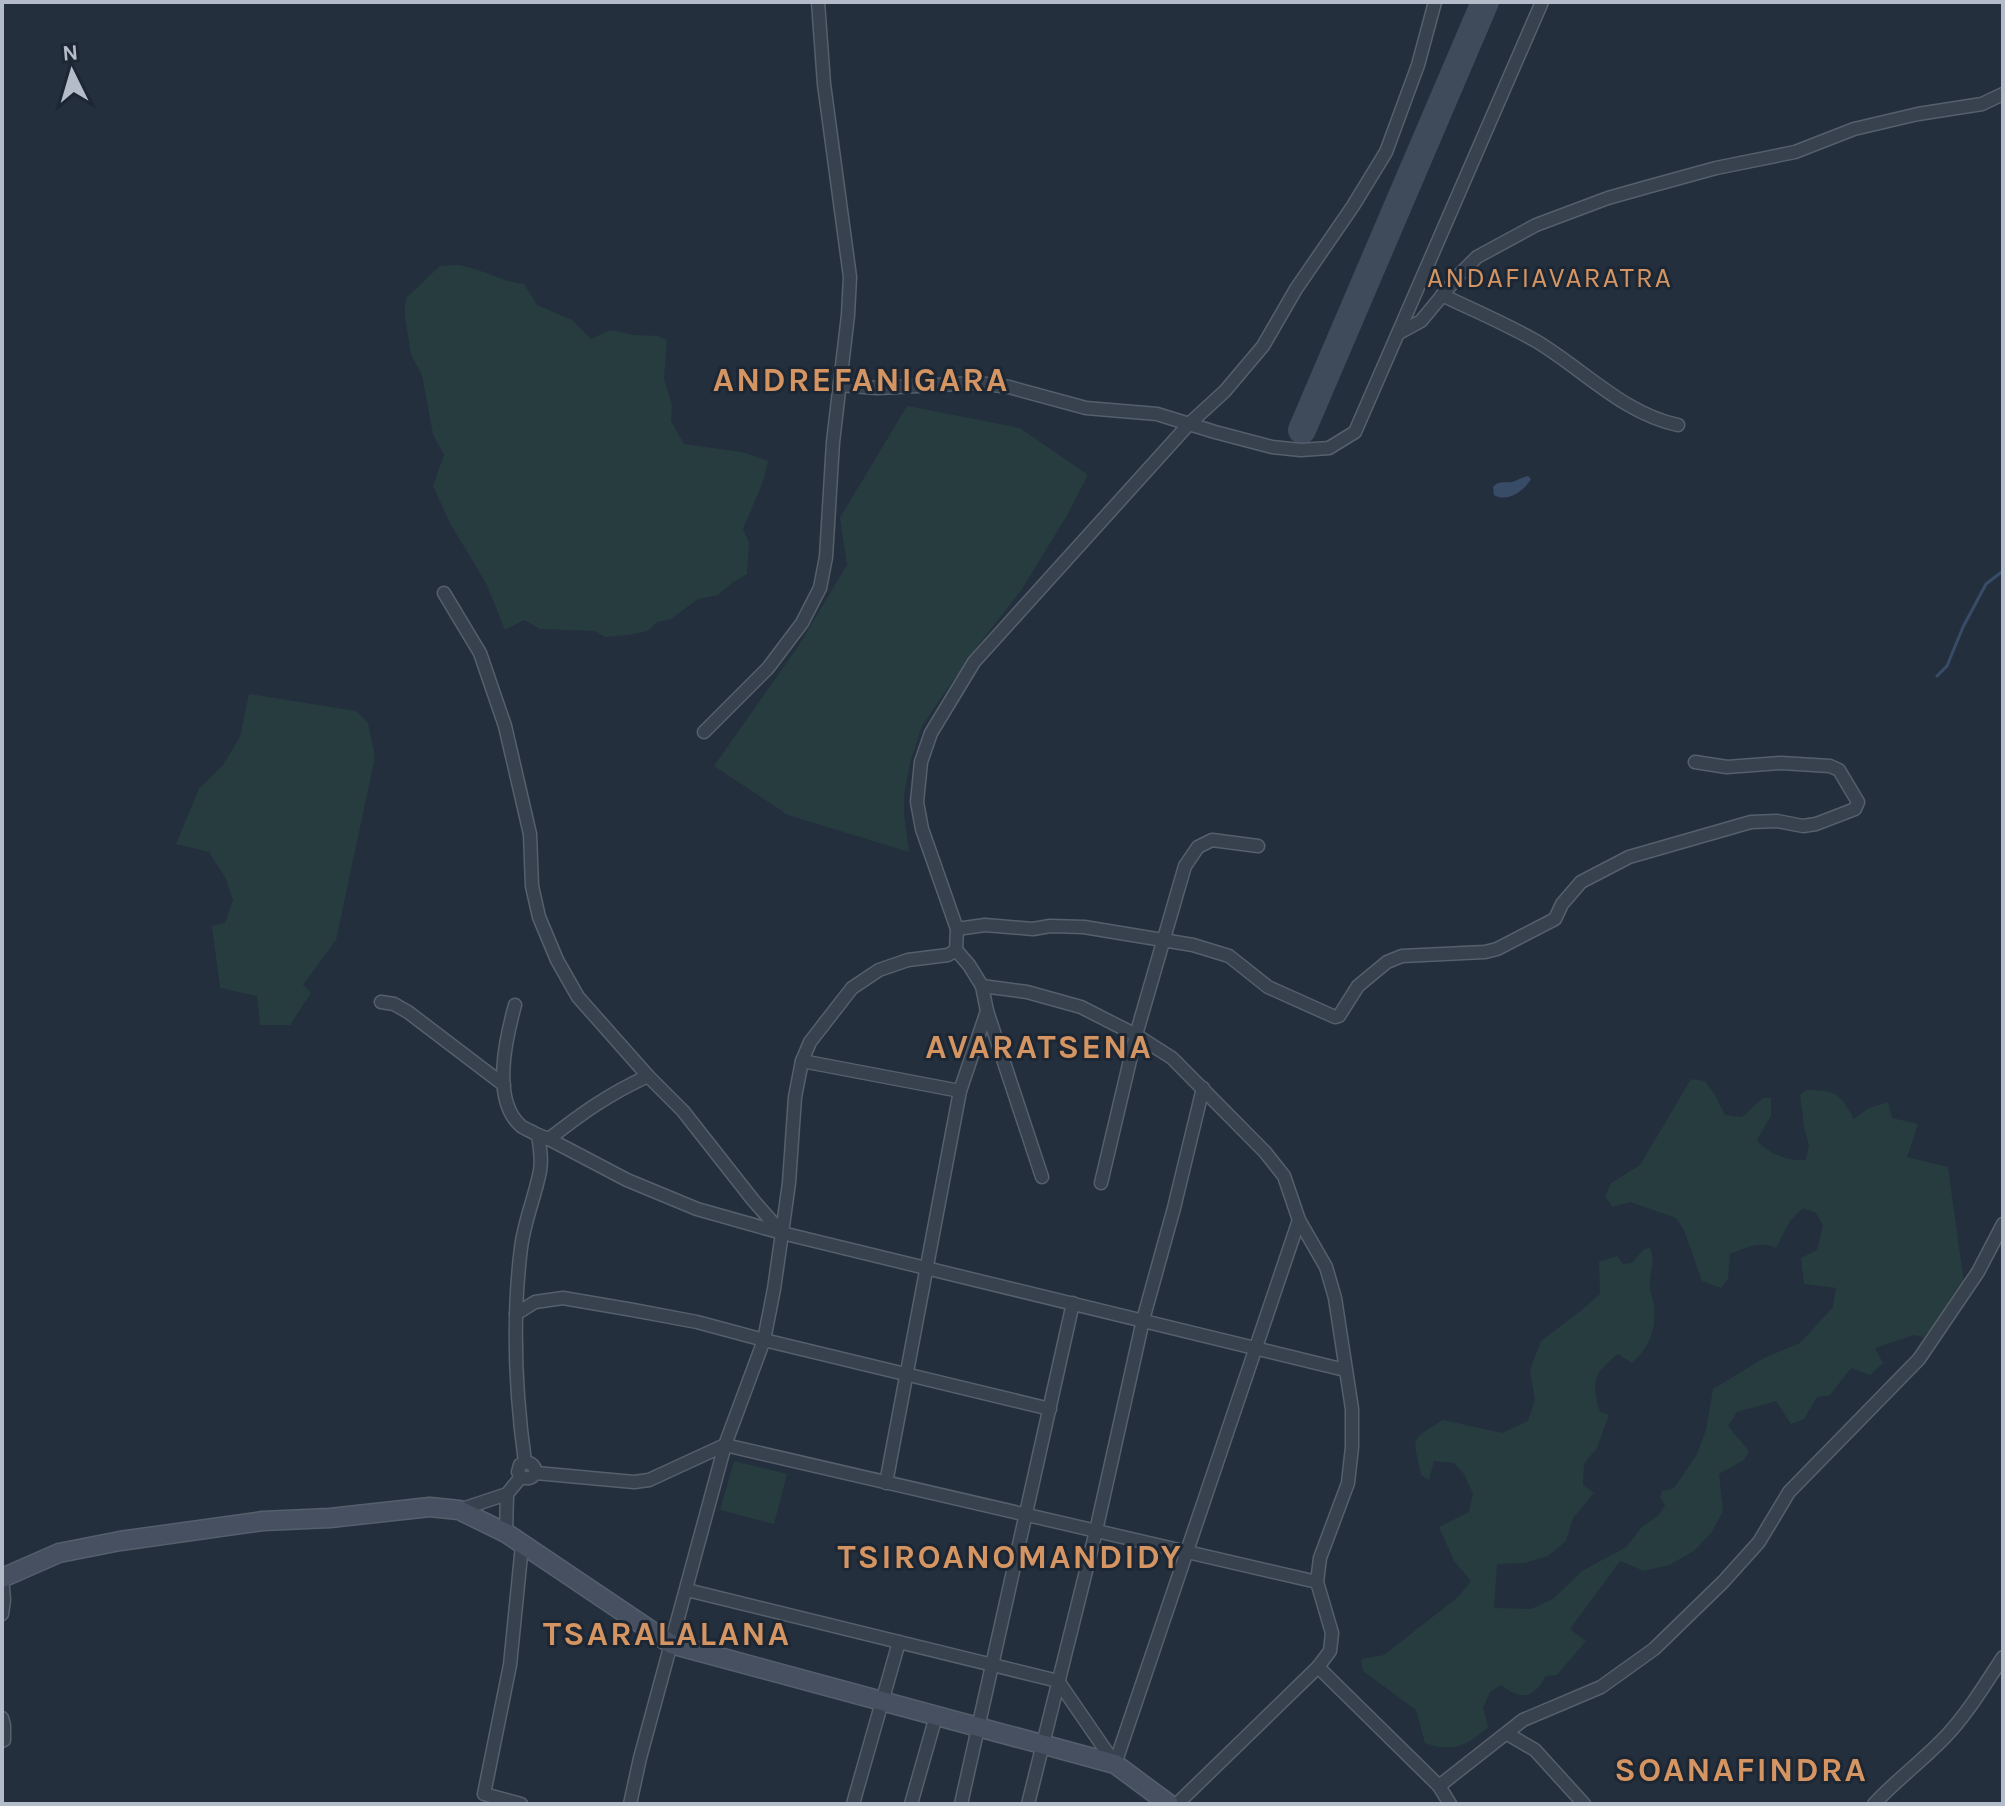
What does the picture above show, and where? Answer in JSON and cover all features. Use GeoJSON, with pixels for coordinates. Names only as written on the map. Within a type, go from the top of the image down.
{"type":"FeatureCollection","features":[{"type":"Feature","properties":{"kind":"main road"},"geometry":{"type":"LineString","coordinates":[[2,1578],[59,1553],[120,1541],[263,1521],[330,1518],[430,1507],[459,1510],[506,1533],[671,1644],[1115,1764],[1169,1804]]}},
{"type":"Feature","properties":{"kind":"street"},"geometry":{"type":"LineString","coordinates":[[704,732],[768,668],[802,623],[820,588],[826,557],[833,442],[850,277],[824,84],[818,2]]}},
{"type":"Feature","properties":{"kind":"street"},"geometry":{"type":"LineString","coordinates":[[1042,1177],[987,1011],[982,986],[956,950],[957,929],[922,829],[917,802],[921,762],[931,733],[974,662],[1263,346],[1296,289],[1386,152],[1418,65],[1435,2]]}},
{"type":"Feature","properties":{"kind":"street"},"geometry":{"type":"LineString","coordinates":[[840,385],[877,388],[978,383],[1009,387],[1086,408],[1157,414],[1272,447],[1301,450],[1329,448],[1355,432],[1542,2]]}},
{"type":"Feature","properties":{"kind":"street"},"geometry":{"type":"LineString","coordinates":[[1399,333],[1421,321],[1477,257],[1536,225],[1608,198],[1716,168],[1795,152],[1854,129],[1918,114],[1982,104],[2003,94]]}},
{"type":"Feature","properties":{"kind":"street"},"geometry":{"type":"LineString","coordinates":[[1442,295],[1537,342],[1629,405],[1661,422],[1678,425]]}},
{"type":"Feature","properties":{"kind":"street"},"geometry":{"type":"LineString","coordinates":[[444,593],[480,653],[505,726],[530,834],[532,886],[539,917],[557,960],[578,997],[683,1111],[782,1233]]}},
{"type":"Feature","properties":{"kind":"street"},"geometry":{"type":"LineString","coordinates":[[957,929],[985,925],[1033,929],[1084,927],[1193,945],[1229,956],[1268,987],[1335,1017],[1339,1016],[1358,986],[1387,962],[1402,956],[1497,949],[1555,919],[1562,904],[1581,882],[1629,857],[1751,822],[1816,824],[1855,809],[1858,802],[1839,770],[1830,766],[1781,763],[1727,767],[1695,762]]}},
{"type":"Feature","properties":{"kind":"street"},"geometry":{"type":"LineString","coordinates":[[1101,1183],[1136,1035],[1185,866],[1198,847],[1212,840],[1258,846]]}},
{"type":"Feature","properties":{"kind":"street"},"geometry":{"type":"LineString","coordinates":[[630,1804],[725,1445],[764,1340],[789,1183],[795,1097],[802,1061],[810,1042],[852,988],[879,970],[908,960],[948,955],[956,950]]}},
{"type":"Feature","properties":{"kind":"street"},"geometry":{"type":"LineString","coordinates":[[982,986],[1027,992],[1081,1007],[1136,1035],[1172,1058],[1265,1152],[1284,1176],[1299,1220],[1326,1267],[1335,1298],[1352,1409],[1352,1447],[1348,1483],[1320,1558],[1317,1582],[1332,1633],[1330,1651],[1318,1667],[1177,1804]]}},
{"type":"Feature","properties":{"kind":"street"},"geometry":{"type":"LineString","coordinates":[[381,1002],[394,1004],[408,1012],[504,1085]]}},
{"type":"Feature","properties":{"kind":"street"},"geometry":{"type":"LineString","coordinates":[[515,1005],[505,1042],[504,1085],[509,1109],[521,1126],[627,1180],[697,1209],[782,1233],[1345,1370]]}},
{"type":"Feature","properties":{"kind":"street"},"geometry":{"type":"LineString","coordinates":[[886,1483],[960,1091],[987,1011]]}},
{"type":"Feature","properties":{"kind":"street"},"geometry":{"type":"LineString","coordinates":[[802,1061],[960,1091]]}},
{"type":"Feature","properties":{"kind":"street"},"geometry":{"type":"LineString","coordinates":[[543,1137],[616,1091],[648,1076]]}},
{"type":"Feature","properties":{"kind":"street"},"geometry":{"type":"LineString","coordinates":[[1028,1804],[1096,1531],[1143,1320],[1203,1088]]}},
{"type":"Feature","properties":{"kind":"street"},"geometry":{"type":"LineString","coordinates":[[525,1462],[514,1343],[522,1238],[541,1169],[543,1137]]}},
{"type":"Feature","properties":{"kind":"street"},"geometry":{"type":"LineString","coordinates":[[1115,1764],[1299,1220]]}},
{"type":"Feature","properties":{"kind":"street"},"geometry":{"type":"LineString","coordinates":[[1439,1786],[1523,1720],[1601,1687],[1654,1649],[1703,1601],[1759,1542],[1789,1492],[1919,1359],[1978,1272],[2003,1224]]}},
{"type":"Feature","properties":{"kind":"street"},"geometry":{"type":"LineString","coordinates":[[516,1314],[535,1302],[563,1298],[697,1322],[1050,1409]]}},
{"type":"Feature","properties":{"kind":"street"},"geometry":{"type":"LineString","coordinates":[[961,1804],[1073,1303]]}},
{"type":"Feature","properties":{"kind":"street"},"geometry":{"type":"LineString","coordinates":[[536,1473],[634,1482],[649,1480],[725,1445],[1317,1582]]}},
{"type":"Feature","properties":{"kind":"street"},"geometry":{"type":"LineString","coordinates":[[531,1462],[536,1467],[536,1473],[527,1480],[518,1472],[520,1465],[531,1462]]}},
{"type":"Feature","properties":{"kind":"street"},"geometry":{"type":"LineString","coordinates":[[459,1510],[507,1494],[521,1477]]}},
{"type":"Feature","properties":{"kind":"street"},"geometry":{"type":"LineString","coordinates":[[506,1533],[507,1494]]}},
{"type":"Feature","properties":{"kind":"street"},"geometry":{"type":"LineString","coordinates":[[521,1804],[484,1799],[510,1665],[522,1545]]}},
{"type":"Feature","properties":{"kind":"street"},"geometry":{"type":"LineString","coordinates":[[2,1578],[2,1614]]}},
{"type":"Feature","properties":{"kind":"street"},"geometry":{"type":"LineString","coordinates":[[687,1590],[1058,1681],[1115,1764]]}},
{"type":"Feature","properties":{"kind":"street"},"geometry":{"type":"LineString","coordinates":[[853,1804],[899,1642]]}},
{"type":"Feature","properties":{"kind":"street"},"geometry":{"type":"LineString","coordinates":[[1874,1804],[1949,1733],[2003,1657]]}},
{"type":"Feature","properties":{"kind":"street"},"geometry":{"type":"LineString","coordinates":[[1318,1667],[1439,1786],[1450,1804]]}},
{"type":"Feature","properties":{"kind":"street"},"geometry":{"type":"LineString","coordinates":[[911,1804],[936,1716]]}},
{"type":"Feature","properties":{"kind":"street"},"geometry":{"type":"LineString","coordinates":[[2,1718],[2,1741]]}},
{"type":"Feature","properties":{"kind":"street"},"geometry":{"type":"LineString","coordinates":[[1511,1736],[1535,1750],[1584,1804]]}},
{"type":"Feature","properties":{"kind":"green space"},"geometry":{"type":"Polygon","coordinates":[[[458,265],[524,284],[537,305],[572,320],[591,339],[610,330],[667,340],[664,379],[672,405],[671,421],[684,444],[742,452],[768,461],[761,487],[743,529],[749,543],[747,574],[718,595],[698,599],[671,619],[657,622],[648,631],[605,637],[595,631],[540,629],[524,620],[505,630],[486,583],[450,523],[433,486],[444,455],[433,434],[422,375],[411,355],[405,317],[405,299],[440,266],[458,265]]]}},
{"type":"Feature","properties":{"kind":"green space"},"geometry":{"type":"Polygon","coordinates":[[[907,406],[1020,428],[1088,475],[1022,589],[970,656],[922,726],[904,795],[909,852],[788,815],[714,766],[797,648],[847,565],[840,518],[907,406]]]}},
{"type":"Feature","properties":{"kind":"green space"},"geometry":{"type":"Polygon","coordinates":[[[249,694],[356,711],[368,723],[375,757],[336,940],[303,985],[311,993],[290,1025],[260,1025],[257,996],[220,988],[212,926],[225,923],[233,900],[226,879],[209,852],[176,844],[199,789],[223,765],[240,737],[249,694]]]}},
{"type":"Feature","properties":{"kind":"green space"},"geometry":{"type":"Polygon","coordinates":[[[1691,1079],[1705,1081],[1725,1115],[1742,1117],[1763,1098],[1771,1098],[1771,1116],[1757,1140],[1772,1153],[1792,1159],[1806,1160],[1809,1145],[1800,1095],[1806,1090],[1831,1092],[1841,1098],[1854,1119],[1869,1108],[1888,1102],[1892,1118],[1918,1124],[1907,1157],[1948,1167],[1964,1283],[1924,1337],[1914,1335],[1875,1348],[1883,1363],[1870,1375],[1851,1368],[1830,1395],[1817,1397],[1804,1419],[1791,1424],[1776,1401],[1737,1412],[1728,1426],[1749,1451],[1744,1460],[1719,1474],[1723,1511],[1711,1533],[1694,1551],[1669,1565],[1644,1571],[1620,1561],[1570,1629],[1586,1641],[1557,1675],[1546,1676],[1536,1690],[1526,1695],[1501,1685],[1490,1692],[1483,1708],[1488,1727],[1466,1743],[1444,1747],[1425,1743],[1416,1710],[1363,1671],[1361,1659],[1384,1655],[1458,1597],[1471,1581],[1454,1561],[1439,1527],[1469,1512],[1473,1494],[1464,1474],[1454,1463],[1434,1461],[1429,1480],[1421,1475],[1415,1446],[1419,1436],[1443,1420],[1502,1433],[1528,1421],[1535,1400],[1530,1370],[1541,1341],[1600,1294],[1599,1262],[1617,1256],[1623,1264],[1632,1263],[1644,1249],[1650,1248],[1653,1330],[1632,1363],[1618,1354],[1603,1367],[1596,1379],[1600,1412],[1609,1415],[1597,1448],[1584,1464],[1583,1485],[1594,1493],[1573,1518],[1566,1541],[1548,1556],[1525,1563],[1497,1564],[1494,1608],[1531,1609],[1553,1599],[1582,1571],[1626,1547],[1642,1527],[1659,1515],[1665,1505],[1660,1497],[1662,1491],[1674,1488],[1696,1456],[1706,1430],[1713,1389],[1764,1358],[1800,1343],[1833,1307],[1836,1288],[1804,1284],[1801,1258],[1817,1250],[1823,1226],[1816,1213],[1803,1208],[1790,1221],[1776,1248],[1758,1245],[1730,1254],[1728,1279],[1721,1288],[1702,1281],[1684,1230],[1676,1218],[1630,1202],[1613,1207],[1605,1197],[1611,1183],[1640,1165],[1691,1079]]]}},
{"type":"Feature","properties":{"kind":"green space"},"geometry":{"type":"Polygon","coordinates":[[[734,1461],[787,1474],[774,1524],[720,1510],[734,1461]]]}},
{"type":"Feature","properties":{"kind":"water"},"geometry":{"type":"Polygon","coordinates":[[[1528,476],[1531,479],[1515,494],[1505,498],[1494,495],[1493,487],[1497,483],[1528,476]]]}},
{"type":"Feature","properties":{"kind":"waterway"},"geometry":{"type":"LineString","coordinates":[[1937,676],[1947,666],[1986,584],[2003,571]]}},
{"type":"Feature","properties":{"kind":"taxiway"},"geometry":{"type":"LineString","coordinates":[[1302,430],[1485,2]]}},
{"type":"Feature","properties":{"kind":"district","name":"ANDAFIAVARATRA"},"geometry":{"type":"Point","coordinates":[1550,277]}},
{"type":"Feature","properties":{"kind":"district","name":"ANDREFANIGARA"},"geometry":{"type":"Point","coordinates":[861,379]}},
{"type":"Feature","properties":{"kind":"district","name":"AVARATSENA"},"geometry":{"type":"Point","coordinates":[1039,1046]}},
{"type":"Feature","properties":{"kind":"district","name":"TSIROANOMANDIDY"},"geometry":{"type":"Point","coordinates":[1010,1556]}},
{"type":"Feature","properties":{"kind":"district","name":"TSARALALANA"},"geometry":{"type":"Point","coordinates":[667,1633]}},
{"type":"Feature","properties":{"kind":"district","name":"SOANAFINDRA"},"geometry":{"type":"Point","coordinates":[1741,1769]}}]}
